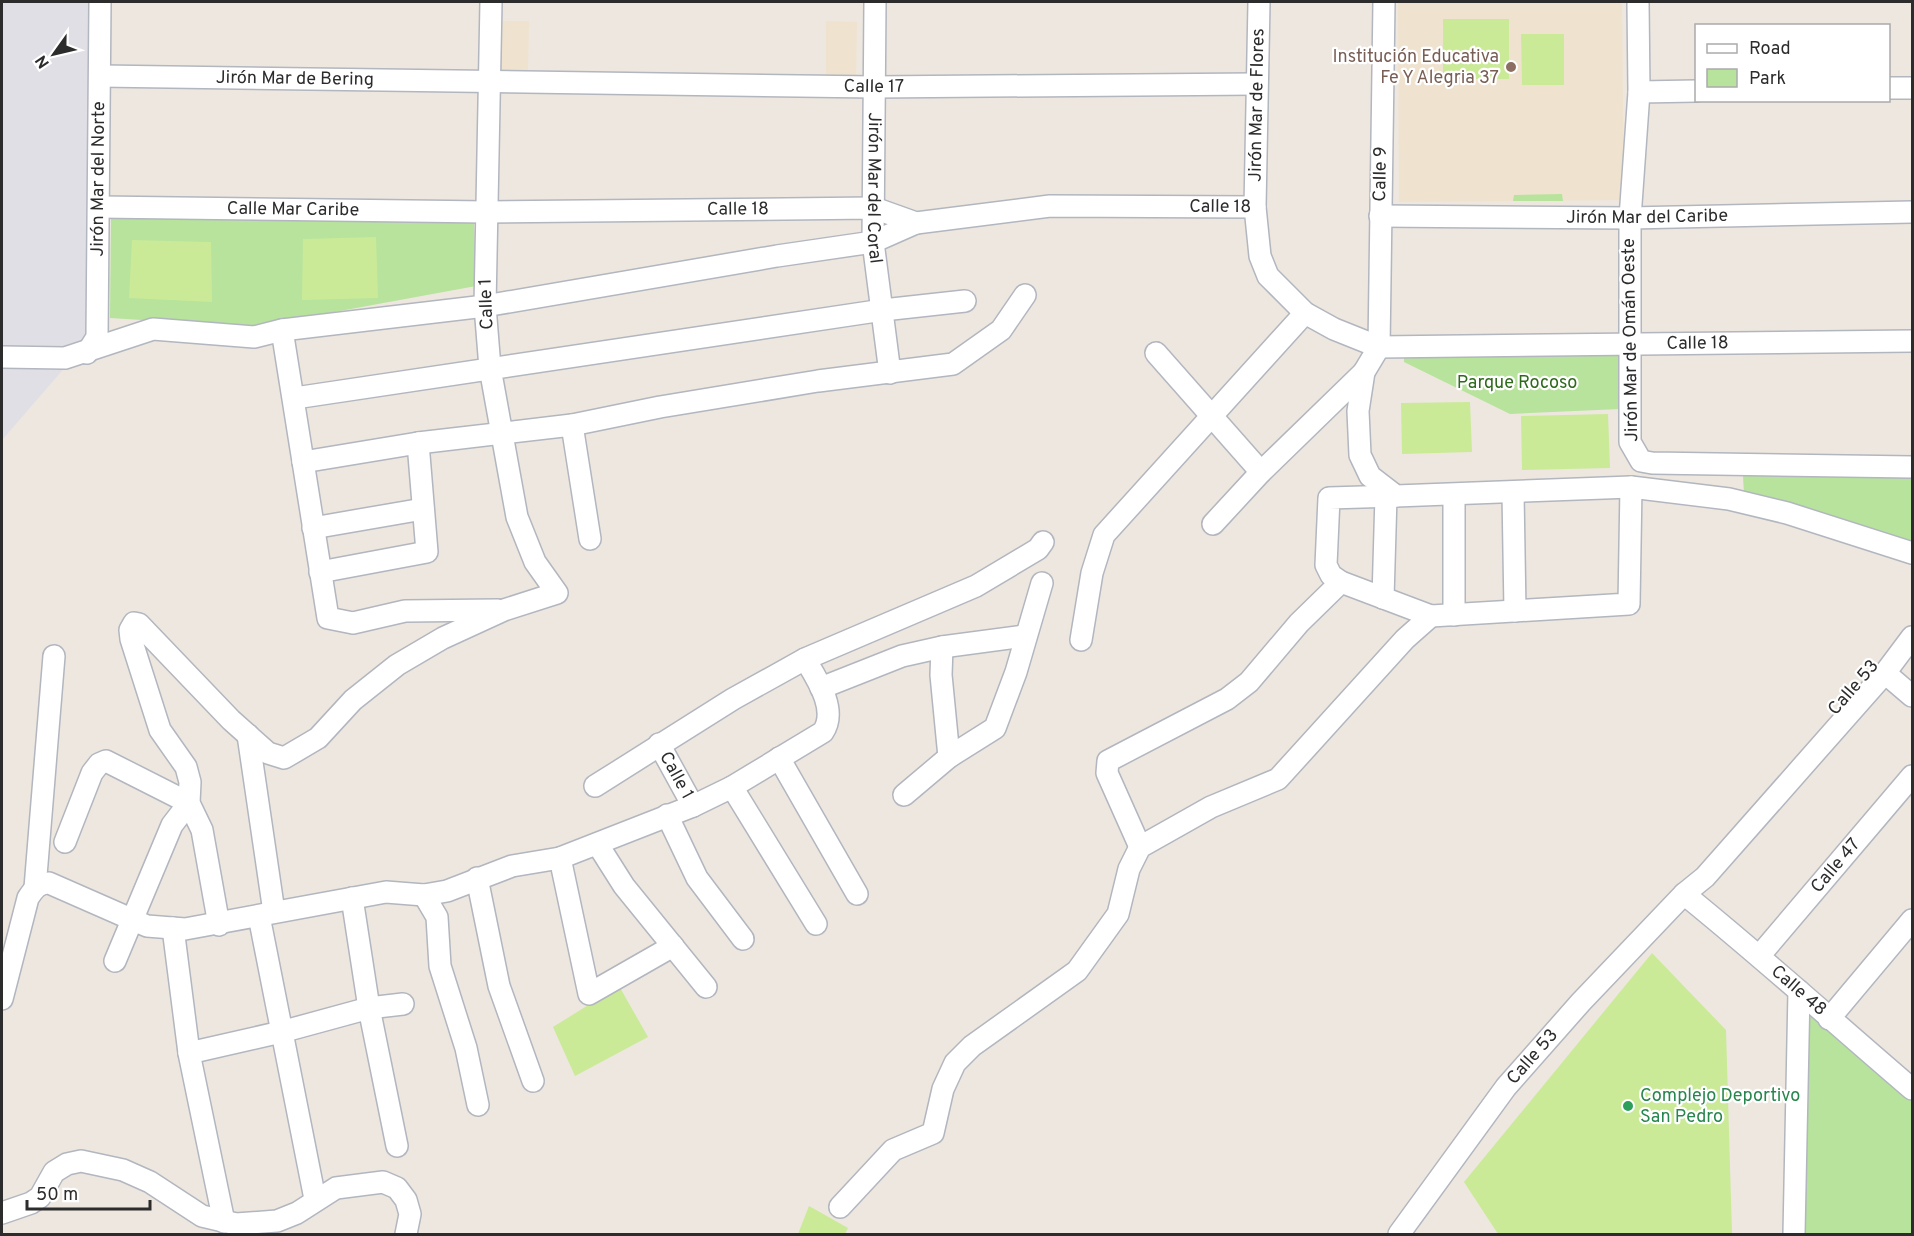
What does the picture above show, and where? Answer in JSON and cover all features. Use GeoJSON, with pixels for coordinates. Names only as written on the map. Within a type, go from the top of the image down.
{"type":"FeatureCollection","features":[{"type":"Feature","properties":{"kind":"street","name":"Jirón Mar del Norte"},"geometry":{"type":"LineString","coordinates":[[87,353],[97,337],[100,2]]}},
{"type":"Feature","properties":{"kind":"street","name":"Calle 1"},"geometry":{"type":"LineString","coordinates":[[491,2],[485,306],[490,368],[516,517],[535,562],[557,593],[504,610]]}},
{"type":"Feature","properties":{"kind":"street","name":"Jirón Mar del Coral"},"geometry":{"type":"LineString","coordinates":[[875,2],[873,242],[884,310],[890,373]]}},
{"type":"Feature","properties":{"kind":"street","name":"Jirón Mar de Flores"},"geometry":{"type":"LineString","coordinates":[[1255,207],[1258,2]]}},
{"type":"Feature","properties":{"kind":"street","name":"Calle 9"},"geometry":{"type":"LineString","coordinates":[[1379,347],[1384,2]]}},
{"type":"Feature","properties":{"kind":"street","name":"Jirón Mar de Omán Oeste"},"geometry":{"type":"LineString","coordinates":[[1638,2],[1639,92],[1630,218],[1628,346],[1630,442],[1641,461],[1912,467]]}},
{"type":"Feature","properties":{"kind":"street","name":"Jirón Mar de Bering"},"geometry":{"type":"LineString","coordinates":[[100,76],[490,80]]}},
{"type":"Feature","properties":{"kind":"street","name":"Calle 17"},"geometry":{"type":"LineString","coordinates":[[490,80],[874,87],[1256,84]]}},
{"type":"Feature","properties":{"kind":"street"},"geometry":{"type":"LineString","coordinates":[[1890,88],[1912,88]]}},
{"type":"Feature","properties":{"kind":"street"},"geometry":{"type":"LineString","coordinates":[[1639,92],[1695,91]]}},
{"type":"Feature","properties":{"kind":"street","name":"Calle 18"},"geometry":{"type":"LineString","coordinates":[[487,212],[874,208],[916,223],[1050,206],[1255,207],[1263,267],[1268,276],[1305,313],[1334,329],[1379,347],[1628,346],[1912,341]]}},
{"type":"Feature","properties":{"kind":"street","name":"Calle Mar Caribe"},"geometry":{"type":"LineString","coordinates":[[99,207],[487,212]]}},
{"type":"Feature","properties":{"kind":"street","name":"Jirón Mar del Caribe"},"geometry":{"type":"LineString","coordinates":[[1380,216],[1630,218],[1912,212]]}},
{"type":"Feature","properties":{"kind":"street"},"geometry":{"type":"LineString","coordinates":[[2,357],[65,358],[87,353],[153,329],[254,337],[282,330],[485,306],[777,256],[873,242],[916,223]]}},
{"type":"Feature","properties":{"kind":"street"},"geometry":{"type":"LineString","coordinates":[[303,462],[418,443],[572,425],[660,407],[818,381],[953,364],[1001,330],[1025,295]]}},
{"type":"Feature","properties":{"kind":"street"},"geometry":{"type":"LineString","coordinates":[[295,398],[884,310],[965,301]]}},
{"type":"Feature","properties":{"kind":"street"},"geometry":{"type":"LineString","coordinates":[[1081,640],[1092,573],[1104,536],[1305,313]]}},
{"type":"Feature","properties":{"kind":"street"},"geometry":{"type":"LineString","coordinates":[[282,330],[295,398],[328,618],[339,622],[353,622],[405,611],[504,610]]}},
{"type":"Feature","properties":{"kind":"street"},"geometry":{"type":"LineString","coordinates":[[1213,524],[1261,472],[1364,372],[1379,347]]}},
{"type":"Feature","properties":{"kind":"street"},"geometry":{"type":"LineString","coordinates":[[1156,353],[1261,472]]}},
{"type":"Feature","properties":{"kind":"street"},"geometry":{"type":"LineString","coordinates":[[1364,372],[1358,411],[1360,455],[1370,476],[1391,496]]}},
{"type":"Feature","properties":{"kind":"street"},"geometry":{"type":"LineString","coordinates":[[572,425],[590,539]]}},
{"type":"Feature","properties":{"kind":"street"},"geometry":{"type":"LineString","coordinates":[[320,572],[427,552],[418,443]]}},
{"type":"Feature","properties":{"kind":"street"},"geometry":{"type":"LineString","coordinates":[[1630,487],[1629,604],[1431,616],[1341,582],[1331,575],[1326,565],[1329,498],[1630,487],[1741,502],[1786,513],[1912,553]]}},
{"type":"Feature","properties":{"kind":"street"},"geometry":{"type":"LineString","coordinates":[[1513,493],[1515,611]]}},
{"type":"Feature","properties":{"kind":"street"},"geometry":{"type":"LineString","coordinates":[[1454,495],[1454,615]]}},
{"type":"Feature","properties":{"kind":"street"},"geometry":{"type":"LineString","coordinates":[[1383,598],[1391,496]]}},
{"type":"Feature","properties":{"kind":"street"},"geometry":{"type":"LineString","coordinates":[[313,528],[423,509]]}},
{"type":"Feature","properties":{"kind":"street"},"geometry":{"type":"LineString","coordinates":[[595,786],[658,744],[805,658],[976,586],[1038,549],[1043,542]]}},
{"type":"Feature","properties":{"kind":"street"},"geometry":{"type":"LineString","coordinates":[[1140,848],[1107,773],[1108,762],[1227,699],[1249,682],[1299,623],[1341,582]]}},
{"type":"Feature","properties":{"kind":"street"},"geometry":{"type":"LineString","coordinates":[[904,795],[949,757],[995,728],[1016,672],[1042,583]]}},
{"type":"Feature","properties":{"kind":"street"},"geometry":{"type":"LineString","coordinates":[[219,925],[202,830],[189,803],[190,782],[186,767],[160,730],[131,639],[130,630],[134,623],[139,624],[268,753],[284,758],[318,738],[353,700],[397,665],[443,638],[504,610]]}},
{"type":"Feature","properties":{"kind":"street"},"geometry":{"type":"LineString","coordinates":[[840,1207],[893,1150],[933,1133],[943,1089],[955,1063],[972,1046],[1077,971],[1118,914],[1129,869],[1140,848],[1211,807],[1278,779],[1405,639],[1431,616]]}},
{"type":"Feature","properties":{"kind":"street","name":"Calle 53"},"geometry":{"type":"LineString","coordinates":[[1684,894],[1693,872],[1912,622]]}},
{"type":"Feature","properties":{"kind":"street"},"geometry":{"type":"LineString","coordinates":[[821,688],[902,656],[942,647],[1025,636]]}},
{"type":"Feature","properties":{"kind":"street","name":"Calle 53"},"geometry":{"type":"LineString","coordinates":[[1399,1234],[1506,1087],[1581,1002],[1684,894],[1705,877],[1885,673],[1912,637]]}},
{"type":"Feature","properties":{"kind":"street"},"geometry":{"type":"LineString","coordinates":[[942,647],[941,675],[949,757]]}},
{"type":"Feature","properties":{"kind":"street"},"geometry":{"type":"LineString","coordinates":[[2,999],[28,898],[35,888],[54,656]]}},
{"type":"Feature","properties":{"kind":"street"},"geometry":{"type":"LineString","coordinates":[[35,888],[49,883],[130,920],[147,926],[172,928],[219,925],[386,892],[424,895],[447,891],[512,866],[560,858],[693,806],[732,787],[823,732],[829,723],[821,688],[805,658]]}},
{"type":"Feature","properties":{"kind":"street"},"geometry":{"type":"LineString","coordinates":[[1885,673],[1912,696]]}},
{"type":"Feature","properties":{"kind":"street"},"geometry":{"type":"LineString","coordinates":[[248,735],[281,1032],[315,1199]]}},
{"type":"Feature","properties":{"kind":"street","name":"Calle 1"},"geometry":{"type":"LineString","coordinates":[[658,744],[693,806]]}},
{"type":"Feature","properties":{"kind":"street"},"geometry":{"type":"LineString","coordinates":[[779,758],[857,894]]}},
{"type":"Feature","properties":{"kind":"street"},"geometry":{"type":"LineString","coordinates":[[65,842],[92,773],[99,764],[106,761],[189,803]]}},
{"type":"Feature","properties":{"kind":"street","name":"Calle 47"},"geometry":{"type":"LineString","coordinates":[[1760,955],[1912,776]]}},
{"type":"Feature","properties":{"kind":"street"},"geometry":{"type":"LineString","coordinates":[[732,787],[816,924]]}},
{"type":"Feature","properties":{"kind":"street"},"geometry":{"type":"LineString","coordinates":[[115,961],[130,920],[172,825],[189,803]]}},
{"type":"Feature","properties":{"kind":"street"},"geometry":{"type":"LineString","coordinates":[[667,815],[698,878],[743,939]]}},
{"type":"Feature","properties":{"kind":"street"},"geometry":{"type":"LineString","coordinates":[[598,845],[624,886],[706,987]]}},
{"type":"Feature","properties":{"kind":"street"},"geometry":{"type":"LineString","coordinates":[[560,858],[589,994],[673,946]]}},
{"type":"Feature","properties":{"kind":"street"},"geometry":{"type":"LineString","coordinates":[[477,878],[499,986],[533,1081]]}},
{"type":"Feature","properties":{"kind":"street","name":"Calle 48"},"geometry":{"type":"LineString","coordinates":[[1684,894],[1760,955],[1829,1019],[1912,1089]]}},
{"type":"Feature","properties":{"kind":"street"},"geometry":{"type":"LineString","coordinates":[[424,895],[437,917],[440,966],[466,1048],[478,1105]]}},
{"type":"Feature","properties":{"kind":"street"},"geometry":{"type":"LineString","coordinates":[[352,898],[369,1008],[397,1146]]}},
{"type":"Feature","properties":{"kind":"street"},"geometry":{"type":"LineString","coordinates":[[1829,1019],[1905,942],[1912,920]]}},
{"type":"Feature","properties":{"kind":"street"},"geometry":{"type":"LineString","coordinates":[[172,928],[189,1053],[224,1222]]}},
{"type":"Feature","properties":{"kind":"street"},"geometry":{"type":"LineString","coordinates":[[1794,1234],[1799,991]]}},
{"type":"Feature","properties":{"kind":"street"},"geometry":{"type":"LineString","coordinates":[[189,1053],[281,1032],[369,1008],[403,1004]]}},
{"type":"Feature","properties":{"kind":"street"},"geometry":{"type":"LineString","coordinates":[[2,1213],[31,1203],[40,1197],[54,1172],[67,1164],[81,1161],[123,1170],[150,1182],[202,1216],[224,1222],[257,1224],[277,1221],[297,1213],[315,1199],[347,1185],[383,1182],[390,1184],[402,1194],[409,1207],[410,1222],[406,1234]]}},
{"type":"Feature","properties":{"kind":"shaded area"},"geometry":{"type":"Polygon","coordinates":[[[2,2],[98,2],[93,335],[2,440],[2,2]]]}},
{"type":"Feature","properties":{"kind":"shaded area","name":"Institución Educativa Fe Y Alegria 37"},"geometry":{"type":"Polygon","coordinates":[[[1398,2],[1622,2],[1624,200],[1399,202],[1398,2]]]}},
{"type":"Feature","properties":{"kind":"shaded area"},"geometry":{"type":"Polygon","coordinates":[[[498,21],[529,21],[528,70],[497,70],[498,21]]]}},
{"type":"Feature","properties":{"kind":"shaded area"},"geometry":{"type":"Polygon","coordinates":[[[826,21],[857,22],[856,75],[826,75],[826,21]]]}},
{"type":"Feature","properties":{"kind":"green space"},"geometry":{"type":"Polygon","coordinates":[[[1443,19],[1509,19],[1509,79],[1443,79],[1443,19]]]}},
{"type":"Feature","properties":{"kind":"green space"},"geometry":{"type":"Polygon","coordinates":[[[1521,34],[1564,34],[1564,85],[1522,85],[1521,34]]]}},
{"type":"Feature","properties":{"kind":"green space"},"geometry":{"type":"Polygon","coordinates":[[[1562,194],[1563,201],[1513,201],[1514,195],[1562,194]]]}},
{"type":"Feature","properties":{"kind":"green space"},"geometry":{"type":"Polygon","coordinates":[[[111,216],[474,221],[476,286],[253,327],[110,318],[111,216]]]}},
{"type":"Feature","properties":{"kind":"green space"},"geometry":{"type":"Polygon","coordinates":[[[376,237],[378,298],[302,300],[303,239],[376,237]]]}},
{"type":"Feature","properties":{"kind":"green space"},"geometry":{"type":"Polygon","coordinates":[[[132,240],[211,242],[212,302],[129,298],[132,240]]]}},
{"type":"Feature","properties":{"kind":"green space","name":"Parque Rocoso"},"geometry":{"type":"Polygon","coordinates":[[[1622,350],[1620,409],[1510,414],[1404,362],[1404,353],[1622,350]]]}},
{"type":"Feature","properties":{"kind":"green space"},"geometry":{"type":"Polygon","coordinates":[[[1470,402],[1472,452],[1402,454],[1401,403],[1470,402]]]}},
{"type":"Feature","properties":{"kind":"green space"},"geometry":{"type":"Polygon","coordinates":[[[1608,414],[1610,468],[1522,470],[1521,416],[1608,414]]]}},
{"type":"Feature","properties":{"kind":"green space"},"geometry":{"type":"Polygon","coordinates":[[[1912,473],[1912,548],[1744,494],[1743,476],[1912,473]]]}},
{"type":"Feature","properties":{"kind":"green space","name":"Complejo Deportivo San Pedro"},"geometry":{"type":"Polygon","coordinates":[[[1652,953],[1726,1030],[1732,1234],[1498,1234],[1464,1182],[1652,953]]]}},
{"type":"Feature","properties":{"kind":"green space"},"geometry":{"type":"Polygon","coordinates":[[[619,986],[648,1037],[575,1076],[553,1027],[619,986]]]}},
{"type":"Feature","properties":{"kind":"green space"},"geometry":{"type":"Polygon","coordinates":[[[1806,1006],[1912,1101],[1912,1234],[1802,1234],[1806,1006]]]}},
{"type":"Feature","properties":{"kind":"green space"},"geometry":{"type":"Polygon","coordinates":[[[809,1206],[848,1228],[845,1234],[798,1234],[809,1206]]]}},
{"type":"Feature","properties":{"kind":"place","name":"Institución Educativa Fe Y Alegria 37"},"geometry":{"type":"Point","coordinates":[1511,67]}},
{"type":"Feature","properties":{"kind":"place","name":"Complejo Deportivo San Pedro"},"geometry":{"type":"Point","coordinates":[1628,1106]}}]}
